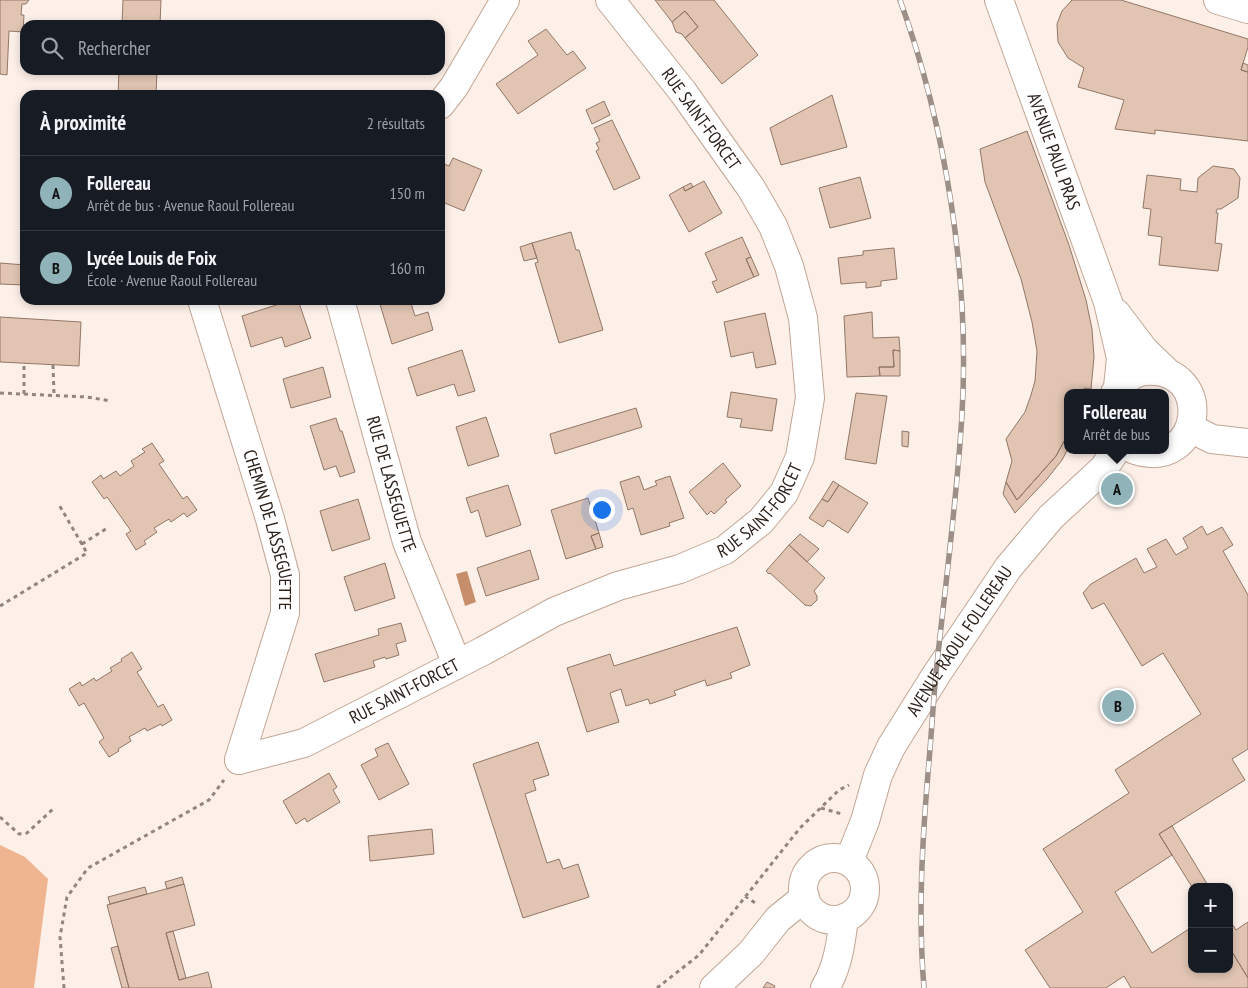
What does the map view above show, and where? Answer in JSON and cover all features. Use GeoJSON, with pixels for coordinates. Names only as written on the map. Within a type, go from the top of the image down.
{"type":"FeatureCollection","features":[{"type":"Feature","properties":{"kind":"street"},"geometry":{"type":"LineString","coordinates":[[445,99],[454,87],[505,0]]}},
{"type":"Feature","properties":{"kind":"street","name":"RUE SAINT-FORCET"},"geometry":{"type":"LineString","coordinates":[[239,760],[304,743],[554,612],[618,586],[680,569],[725,550],[760,521],[784,493],[800,457],[810,398],[803,318],[789,266],[774,226],[751,188],[683,92],[610,0]]}},
{"type":"Feature","properties":{"kind":"street","name":"AVENUE PAUL PRAS"},"geometry":{"type":"LineString","coordinates":[[999,0],[1108,302],[1121,358],[1117,389]]}},
{"type":"Feature","properties":{"kind":"street"},"geometry":{"type":"LineString","coordinates":[[1218,0],[1248,9]]}},
{"type":"Feature","properties":{"kind":"street","name":"AVENUE PAUL PRAS"},"geometry":{"type":"LineString","coordinates":[[1108,302],[1144,350],[1169,374],[1180,381],[1193,403],[1194,416],[1190,428]]}},
{"type":"Feature","properties":{"kind":"street","name":"CHEMIN DE LASSEGUETTE"},"geometry":{"type":"LineString","coordinates":[[203,305],[270,519],[285,575],[285,613],[239,760]]}},
{"type":"Feature","properties":{"kind":"street","name":"RUE DE LASSEGUETTE"},"geometry":{"type":"LineString","coordinates":[[341,305],[408,542],[457,664]]}},
{"type":"Feature","properties":{"kind":"street"},"geometry":{"type":"LineString","coordinates":[[1118,389],[1128,377],[1141,371],[1155,370],[1169,374]]}},
{"type":"Feature","properties":{"kind":"street"},"geometry":{"type":"LineString","coordinates":[[1169,450],[1183,440],[1190,428],[1212,439],[1248,443]]}},
{"type":"Feature","properties":{"kind":"street","name":"AVENUE RAOUL FOLLEREAU"},"geometry":{"type":"LineString","coordinates":[[850,861],[865,821],[878,775],[891,747],[926,691],[1008,568],[1051,517],[1104,468],[1113,454]]}},
{"type":"Feature","properties":{"kind":"street"},"geometry":{"type":"LineString","coordinates":[[838,858],[850,861],[863,876],[865,892],[860,906],[844,918],[836,919],[820,916],[808,905],[805,897],[804,885],[807,873],[815,864],[826,859],[838,858]]}},
{"type":"Feature","properties":{"kind":"street"},"geometry":{"type":"LineString","coordinates":[[714,988],[750,953],[778,919],[805,897]]}},
{"type":"Feature","properties":{"kind":"street"},"geometry":{"type":"LineString","coordinates":[[825,988],[839,952],[844,918]]}},
{"type":"Feature","properties":{"kind":"path"},"geometry":{"type":"LineString","coordinates":[[24,363],[24,394]]}},
{"type":"Feature","properties":{"kind":"path"},"geometry":{"type":"LineString","coordinates":[[53,364],[54,396]]}},
{"type":"Feature","properties":{"kind":"path"},"geometry":{"type":"LineString","coordinates":[[0,393],[87,397],[111,401]]}},
{"type":"Feature","properties":{"kind":"path"},"geometry":{"type":"LineString","coordinates":[[0,606],[87,553],[58,503]]}},
{"type":"Feature","properties":{"kind":"path"},"geometry":{"type":"LineString","coordinates":[[82,544],[109,527]]}},
{"type":"Feature","properties":{"kind":"path"},"geometry":{"type":"LineString","coordinates":[[64,988],[60,937],[67,897],[88,868],[209,800],[239,760]]}},
{"type":"Feature","properties":{"kind":"path"},"geometry":{"type":"LineString","coordinates":[[657,988],[699,955],[800,828],[839,790],[862,779],[878,775]]}},
{"type":"Feature","properties":{"kind":"path"},"geometry":{"type":"LineString","coordinates":[[0,817],[19,834],[27,833],[53,809]]}},
{"type":"Feature","properties":{"kind":"shaded area"},"geometry":{"type":"Polygon","coordinates":[[[467,571],[476,602],[465,606],[456,574],[467,571]]]}},
{"type":"Feature","properties":{"kind":"shaded area"},"geometry":{"type":"Polygon","coordinates":[[[0,845],[25,857],[48,879],[34,988],[0,988],[0,845]]]}},
{"type":"Feature","properties":{"kind":"building"},"geometry":{"type":"Polygon","coordinates":[[[0,0],[29,0],[26,4],[22,4],[21,15],[24,15],[24,20],[20,20],[20,32],[9,31],[7,75],[0,74],[0,0]]]}},
{"type":"Feature","properties":{"kind":"building"},"geometry":{"type":"Polygon","coordinates":[[[123,0],[161,0],[160,20],[122,20],[123,0]]]}},
{"type":"Feature","properties":{"kind":"building"},"geometry":{"type":"Polygon","coordinates":[[[655,0],[714,0],[758,55],[722,84],[685,38],[698,27],[685,11],[672,22],[655,0]]]}},
{"type":"Feature","properties":{"kind":"building"},"geometry":{"type":"Polygon","coordinates":[[[1072,0],[1121,0],[1248,39],[1248,47],[1241,70],[1248,72],[1248,141],[1155,130],[1155,134],[1115,129],[1124,100],[1078,87],[1084,68],[1068,58],[1058,42],[1057,24],[1062,11],[1072,0]]]}},
{"type":"Feature","properties":{"kind":"building"},"geometry":{"type":"Polygon","coordinates":[[[685,11],[698,27],[685,38],[682,34],[676,32],[672,22],[685,11]]]}},
{"type":"Feature","properties":{"kind":"building"},"geometry":{"type":"Polygon","coordinates":[[[546,29],[567,55],[573,51],[586,68],[518,114],[496,84],[538,55],[528,41],[546,29]]]}},
{"type":"Feature","properties":{"kind":"building"},"geometry":{"type":"Polygon","coordinates":[[[1243,63],[1248,65],[1248,72],[1241,70],[1243,63]]]}},
{"type":"Feature","properties":{"kind":"building"},"geometry":{"type":"Polygon","coordinates":[[[119,75],[157,75],[156,90],[118,90],[119,75]]]}},
{"type":"Feature","properties":{"kind":"building"},"geometry":{"type":"Polygon","coordinates":[[[832,95],[847,147],[781,165],[770,128],[832,95]]]}},
{"type":"Feature","properties":{"kind":"building"},"geometry":{"type":"Polygon","coordinates":[[[604,101],[610,115],[592,124],[586,110],[604,101]]]}},
{"type":"Feature","properties":{"kind":"building"},"geometry":{"type":"Polygon","coordinates":[[[612,120],[640,178],[614,190],[596,151],[599,149],[596,143],[600,141],[594,128],[612,120]]]}},
{"type":"Feature","properties":{"kind":"building"},"geometry":{"type":"Polygon","coordinates":[[[1027,131],[1069,245],[1086,300],[1092,329],[1094,357],[1091,389],[1064,389],[1064,441],[1056,456],[1017,500],[1006,482],[1012,461],[1006,439],[1025,412],[1031,395],[1035,381],[1037,351],[1021,279],[985,182],[980,149],[1027,131]]]}},
{"type":"Feature","properties":{"kind":"building"},"geometry":{"type":"Polygon","coordinates":[[[453,158],[482,170],[464,211],[445,203],[445,164],[449,166],[453,158]]]}},
{"type":"Feature","properties":{"kind":"building"},"geometry":{"type":"Polygon","coordinates":[[[1213,166],[1234,169],[1240,178],[1238,198],[1221,209],[1217,209],[1216,213],[1218,213],[1215,243],[1222,244],[1218,271],[1159,265],[1162,237],[1148,235],[1151,209],[1143,208],[1147,175],[1181,179],[1180,190],[1197,192],[1198,178],[1213,166]]]}},
{"type":"Feature","properties":{"kind":"building"},"geometry":{"type":"Polygon","coordinates":[[[860,177],[871,218],[830,228],[819,188],[860,177]]]}},
{"type":"Feature","properties":{"kind":"building"},"geometry":{"type":"Polygon","coordinates":[[[704,181],[722,213],[689,232],[669,195],[683,187],[685,191],[704,181]]]}},
{"type":"Feature","properties":{"kind":"building"},"geometry":{"type":"Polygon","coordinates":[[[691,183],[693,187],[685,191],[683,187],[691,183]]]}},
{"type":"Feature","properties":{"kind":"building"},"geometry":{"type":"Polygon","coordinates":[[[571,232],[576,250],[579,250],[603,330],[559,343],[535,263],[538,262],[532,243],[571,232]]]}},
{"type":"Feature","properties":{"kind":"building"},"geometry":{"type":"Polygon","coordinates":[[[742,237],[751,257],[746,259],[754,277],[717,293],[712,282],[717,280],[705,253],[742,237]]]}},
{"type":"Feature","properties":{"kind":"building"},"geometry":{"type":"Polygon","coordinates":[[[532,243],[537,258],[524,261],[520,247],[532,243]]]}},
{"type":"Feature","properties":{"kind":"building"},"geometry":{"type":"Polygon","coordinates":[[[894,248],[897,279],[881,281],[881,286],[866,288],[866,282],[841,284],[838,258],[863,255],[863,251],[894,248]]]}},
{"type":"Feature","properties":{"kind":"building"},"geometry":{"type":"Polygon","coordinates":[[[751,257],[759,275],[754,277],[746,259],[751,257]]]}},
{"type":"Feature","properties":{"kind":"building"},"geometry":{"type":"Polygon","coordinates":[[[0,263],[20,265],[20,285],[0,284],[0,263]]]}},
{"type":"Feature","properties":{"kind":"building"},"geometry":{"type":"Polygon","coordinates":[[[276,305],[300,305],[311,338],[285,347],[282,337],[251,347],[242,316],[276,305]]]}},
{"type":"Feature","properties":{"kind":"building"},"geometry":{"type":"Polygon","coordinates":[[[380,305],[412,305],[415,316],[428,312],[433,330],[392,344],[380,305]]]}},
{"type":"Feature","properties":{"kind":"building"},"geometry":{"type":"Polygon","coordinates":[[[872,312],[873,338],[899,337],[900,351],[893,350],[894,367],[879,367],[880,376],[847,377],[844,316],[872,312]]]}},
{"type":"Feature","properties":{"kind":"building"},"geometry":{"type":"Polygon","coordinates":[[[765,313],[776,364],[756,368],[753,352],[731,357],[724,322],[765,313]]]}},
{"type":"Feature","properties":{"kind":"building"},"geometry":{"type":"Polygon","coordinates":[[[0,317],[81,322],[79,366],[0,362],[0,317]]]}},
{"type":"Feature","properties":{"kind":"building"},"geometry":{"type":"Polygon","coordinates":[[[462,350],[475,391],[458,396],[454,384],[417,396],[408,368],[462,350]]]}},
{"type":"Feature","properties":{"kind":"building"},"geometry":{"type":"Polygon","coordinates":[[[893,350],[900,351],[900,376],[880,376],[879,367],[894,367],[893,350]]]}},
{"type":"Feature","properties":{"kind":"building"},"geometry":{"type":"Polygon","coordinates":[[[323,367],[331,397],[291,408],[283,379],[323,367]]]}},
{"type":"Feature","properties":{"kind":"building"},"geometry":{"type":"Polygon","coordinates":[[[731,392],[777,399],[772,431],[740,427],[742,419],[727,417],[731,392]]]}},
{"type":"Feature","properties":{"kind":"building"},"geometry":{"type":"Polygon","coordinates":[[[856,393],[887,396],[876,464],[845,459],[856,393]]]}},
{"type":"Feature","properties":{"kind":"building"},"geometry":{"type":"Polygon","coordinates":[[[636,408],[642,427],[555,454],[550,434],[636,408]]]}},
{"type":"Feature","properties":{"kind":"building"},"geometry":{"type":"Polygon","coordinates":[[[486,417],[499,456],[468,466],[456,427],[486,417]]]}},
{"type":"Feature","properties":{"kind":"building"},"geometry":{"type":"Polygon","coordinates":[[[336,418],[355,472],[340,477],[336,466],[324,470],[310,426],[336,418]]]}},
{"type":"Feature","properties":{"kind":"building"},"geometry":{"type":"Polygon","coordinates":[[[902,431],[909,432],[908,447],[902,446],[902,431]]]}},
{"type":"Feature","properties":{"kind":"building"},"geometry":{"type":"Polygon","coordinates":[[[1064,441],[1065,454],[1062,460],[1015,513],[1003,494],[1006,482],[1017,500],[1056,456],[1064,441]]]}},
{"type":"Feature","properties":{"kind":"building"},"geometry":{"type":"Polygon","coordinates":[[[152,443],[164,461],[159,464],[183,499],[187,496],[197,510],[187,517],[184,513],[171,522],[169,519],[154,528],[157,532],[144,541],[146,544],[136,550],[126,534],[131,531],[107,497],[104,499],[92,482],[101,475],[103,479],[116,471],[120,476],[134,466],[131,461],[145,452],[142,449],[152,443]]]}},
{"type":"Feature","properties":{"kind":"building"},"geometry":{"type":"Polygon","coordinates":[[[723,463],[741,486],[725,500],[727,502],[714,514],[711,511],[707,515],[689,492],[723,463]]]}},
{"type":"Feature","properties":{"kind":"building"},"geometry":{"type":"Polygon","coordinates":[[[639,476],[644,490],[657,485],[655,481],[670,476],[684,518],[669,523],[670,526],[641,535],[633,508],[628,510],[620,482],[639,476]]]}},
{"type":"Feature","properties":{"kind":"building"},"geometry":{"type":"Polygon","coordinates":[[[833,481],[839,485],[828,502],[822,499],[833,481]]]}},
{"type":"Feature","properties":{"kind":"building"},"geometry":{"type":"Polygon","coordinates":[[[508,485],[521,525],[486,537],[478,510],[471,513],[466,498],[508,485]]]}},
{"type":"Feature","properties":{"kind":"building"},"geometry":{"type":"Polygon","coordinates":[[[839,485],[868,503],[848,533],[828,520],[823,527],[809,518],[822,499],[828,502],[839,485]]]}},
{"type":"Feature","properties":{"kind":"building"},"geometry":{"type":"Polygon","coordinates":[[[588,498],[599,533],[591,536],[596,549],[566,559],[551,510],[588,498]]]}},
{"type":"Feature","properties":{"kind":"building"},"geometry":{"type":"Polygon","coordinates":[[[358,499],[370,539],[332,551],[320,511],[358,499]]]}},
{"type":"Feature","properties":{"kind":"building"},"geometry":{"type":"Polygon","coordinates":[[[1202,526],[1207,535],[1222,527],[1233,545],[1223,551],[1248,595],[1248,749],[1232,759],[1245,780],[1159,834],[1172,855],[1115,892],[1152,953],[1188,930],[1188,973],[1233,973],[1233,954],[1248,978],[1248,987],[1131,988],[1124,976],[1106,988],[1050,988],[1025,950],[1083,912],[1043,849],[1129,793],[1115,770],[1201,714],[1163,653],[1142,666],[1104,603],[1092,609],[1083,593],[1091,584],[1136,558],[1144,573],[1157,567],[1147,549],[1166,539],[1176,555],[1188,548],[1183,538],[1202,526]]]}},
{"type":"Feature","properties":{"kind":"building"},"geometry":{"type":"Polygon","coordinates":[[[599,533],[603,547],[596,549],[591,536],[599,533]]]}},
{"type":"Feature","properties":{"kind":"building"},"geometry":{"type":"Polygon","coordinates":[[[800,534],[819,549],[807,562],[789,545],[800,534]]]}},
{"type":"Feature","properties":{"kind":"building"},"geometry":{"type":"Polygon","coordinates":[[[789,545],[825,578],[814,591],[817,600],[811,606],[805,605],[766,571],[789,545]]]}},
{"type":"Feature","properties":{"kind":"building"},"geometry":{"type":"Polygon","coordinates":[[[530,550],[539,579],[486,596],[477,568],[530,550]]]}},
{"type":"Feature","properties":{"kind":"building"},"geometry":{"type":"Polygon","coordinates":[[[385,563],[395,598],[355,611],[344,577],[385,563]]]}},
{"type":"Feature","properties":{"kind":"building"},"geometry":{"type":"Polygon","coordinates":[[[401,623],[406,641],[396,644],[399,655],[373,661],[375,667],[324,682],[315,654],[379,635],[378,629],[401,623]]]}},
{"type":"Feature","properties":{"kind":"building"},"geometry":{"type":"Polygon","coordinates":[[[737,627],[750,665],[730,673],[732,678],[707,686],[705,680],[674,691],[676,695],[650,704],[648,699],[626,706],[621,689],[610,693],[619,722],[587,732],[567,668],[610,654],[614,666],[737,627]]]}},
{"type":"Feature","properties":{"kind":"building"},"geometry":{"type":"Polygon","coordinates":[[[132,652],[142,669],[137,672],[158,707],[163,704],[172,720],[147,731],[145,728],[129,737],[131,741],[109,757],[99,742],[104,738],[84,703],[79,706],[69,689],[80,682],[82,686],[94,678],[96,681],[112,671],[110,668],[132,652]]]}},
{"type":"Feature","properties":{"kind":"building"},"geometry":{"type":"Polygon","coordinates":[[[538,742],[549,775],[533,780],[536,790],[525,794],[547,863],[559,859],[563,869],[578,864],[589,897],[523,918],[473,764],[538,742]]]}},
{"type":"Feature","properties":{"kind":"building"},"geometry":{"type":"Polygon","coordinates":[[[388,743],[409,784],[379,800],[361,765],[378,756],[375,749],[388,743]]]}},
{"type":"Feature","properties":{"kind":"building"},"geometry":{"type":"Polygon","coordinates":[[[329,773],[337,787],[333,790],[340,802],[307,822],[305,818],[296,824],[283,801],[329,773]]]}},
{"type":"Feature","properties":{"kind":"building"},"geometry":{"type":"Polygon","coordinates":[[[1172,826],[1207,883],[1190,883],[1159,834],[1172,826]]]}},
{"type":"Feature","properties":{"kind":"building"},"geometry":{"type":"Polygon","coordinates":[[[432,829],[434,854],[370,861],[368,836],[432,829]]]}},
{"type":"Feature","properties":{"kind":"building"},"geometry":{"type":"Polygon","coordinates":[[[182,877],[184,884],[167,889],[165,882],[182,877]]]}},
{"type":"Feature","properties":{"kind":"building"},"geometry":{"type":"Polygon","coordinates":[[[184,884],[195,925],[166,933],[179,980],[208,972],[212,988],[129,988],[107,905],[184,884]]]}},
{"type":"Feature","properties":{"kind":"building"},"geometry":{"type":"Polygon","coordinates":[[[145,887],[147,894],[110,904],[108,897],[145,887]]]}},
{"type":"Feature","properties":{"kind":"building"},"geometry":{"type":"Polygon","coordinates":[[[1248,922],[1248,978],[1233,954],[1233,925],[1236,930],[1248,922]]]}},
{"type":"Feature","properties":{"kind":"building"},"geometry":{"type":"Polygon","coordinates":[[[173,931],[186,978],[179,980],[166,933],[173,931]]]}},
{"type":"Feature","properties":{"kind":"building"},"geometry":{"type":"Polygon","coordinates":[[[118,946],[129,988],[122,988],[111,948],[118,946]]]}},
{"type":"Feature","properties":{"kind":"building"},"geometry":{"type":"Polygon","coordinates":[[[767,982],[775,986],[774,988],[763,988],[767,982]]]}},
{"type":"Feature","properties":{"kind":"railway"},"geometry":{"type":"LineString","coordinates":[[900,0],[930,99],[942,151],[958,257],[964,363],[957,479],[936,673],[924,827],[921,880],[924,988]]}},
{"type":"Feature","properties":{"kind":"place","name":"Follereau"},"geometry":{"type":"Point","coordinates":[1117,489]}},
{"type":"Feature","properties":{"kind":"place","name":"Lycée Louis de Foix"},"geometry":{"type":"Point","coordinates":[1118,706]}}]}
